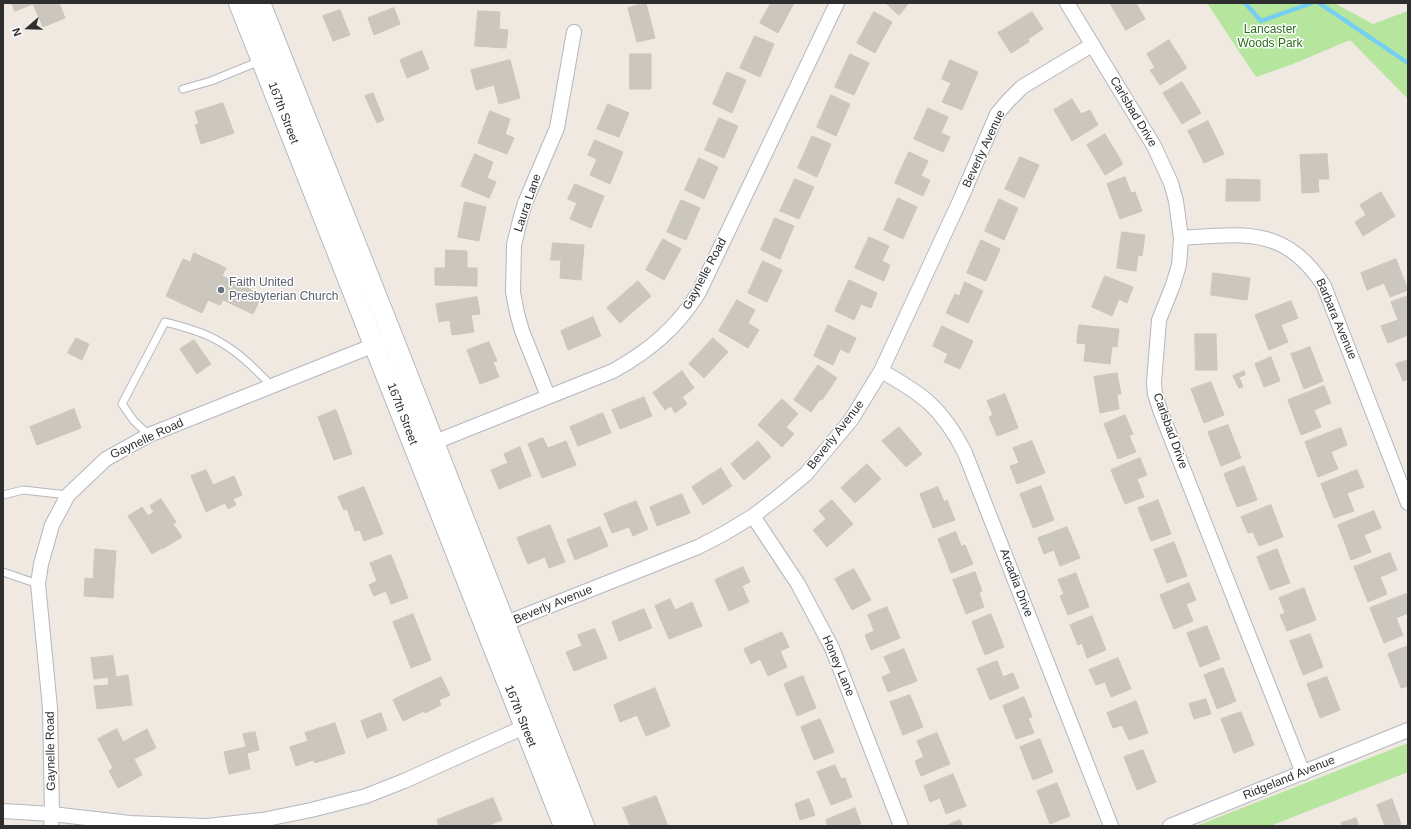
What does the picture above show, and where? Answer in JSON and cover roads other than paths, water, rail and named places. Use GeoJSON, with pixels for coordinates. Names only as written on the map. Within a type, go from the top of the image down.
{"type":"FeatureCollection","features":[{"type":"Feature","properties":{"kind":"main road","name":"167th Street"},"geometry":{"type":"LineString","coordinates":[[239,3],[486,630],[584,826]]}},
{"type":"Feature","properties":{"kind":"main road","name":"167th Street"},"geometry":{"type":"LineString","coordinates":[[260,3],[435,443],[505,624],[564,826]]}},
{"type":"Feature","properties":{"kind":"street","name":"Gaynelle Road"},"geometry":{"type":"LineString","coordinates":[[415,449],[435,443],[612,371],[631,361],[669,331],[680,320],[699,292],[837,3]]}},
{"type":"Feature","properties":{"kind":"street","name":"Carlsbad Drive"},"geometry":{"type":"LineString","coordinates":[[1067,3],[1144,129],[1163,164],[1171,183],[1179,218],[1181,238],[1179,265],[1159,320],[1154,382],[1155,394],[1160,410],[1304,773]]}},
{"type":"Feature","properties":{"kind":"street","name":"Laura Lane"},"geometry":{"type":"LineString","coordinates":[[548,396],[522,331],[517,313],[514,292],[514,245],[525,203],[557,128],[574,32]]}},
{"type":"Feature","properties":{"kind":"street","name":"Beverly Avenue"},"geometry":{"type":"LineString","coordinates":[[486,630],[505,624],[698,547],[725,534],[753,516],[806,474],[851,420],[881,371],[962,196],[997,114],[1022,87],[1092,45]]}},
{"type":"Feature","properties":{"kind":"street","name":"Barbara Avenue"},"geometry":{"type":"LineString","coordinates":[[1181,238],[1256,236],[1274,240],[1290,249],[1306,261],[1316,272],[1324,286],[1408,503]]}},
{"type":"Feature","properties":{"kind":"street","name":"Gaynelle Road"},"geometry":{"type":"LineString","coordinates":[[52,820],[50,708],[38,584],[41,564],[52,525],[68,495],[106,459],[149,435],[393,338]]}},
{"type":"Feature","properties":{"kind":"street","name":"Arcadia Drive"},"geometry":{"type":"LineString","coordinates":[[881,371],[923,396],[947,420],[956,435],[965,453],[1111,826]]}},
{"type":"Feature","properties":{"kind":"street","name":"Honey Lane"},"geometry":{"type":"LineString","coordinates":[[753,516],[798,584],[832,648],[901,826]]}},
{"type":"Feature","properties":{"kind":"street"},"geometry":{"type":"LineString","coordinates":[[207,826],[262,820],[311,810],[366,796],[404,781],[533,723]]}},
{"type":"Feature","properties":{"kind":"street","name":"Ridgeland Avenue"},"geometry":{"type":"LineString","coordinates":[[1170,826],[1408,730]]}},
{"type":"Feature","properties":{"kind":"street"},"geometry":{"type":"LineString","coordinates":[[3,811],[52,820],[204,826]]}},
{"type":"Feature","properties":{"kind":"lane"},"geometry":{"type":"LineString","coordinates":[[183,89],[212,81],[262,60]]}},
{"type":"Feature","properties":{"kind":"lane"},"geometry":{"type":"LineString","coordinates":[[149,435],[134,422],[122,404],[165,322],[188,328],[220,342],[245,360],[272,386]]}},
{"type":"Feature","properties":{"kind":"lane"},"geometry":{"type":"LineString","coordinates":[[3,494],[23,490],[68,495]]}},
{"type":"Feature","properties":{"kind":"lane"},"geometry":{"type":"LineString","coordinates":[[3,572],[38,584]]}},
{"type":"Feature","properties":{"kind":"waterway"},"geometry":{"type":"LineString","coordinates":[[1245,3],[1261,21],[1312,3]]}},
{"type":"Feature","properties":{"kind":"waterway"},"geometry":{"type":"LineString","coordinates":[[1319,3],[1408,63]]}},
{"type":"Feature","properties":{"kind":"place","name":"Faith United Presbyterian Church"},"geometry":{"type":"Point","coordinates":[221,290]}},
{"type":"Feature","properties":{"kind":"park label","name":"Lancaster Woods Park"},"geometry":{"type":"Point","coordinates":[1270,37]}}]}
